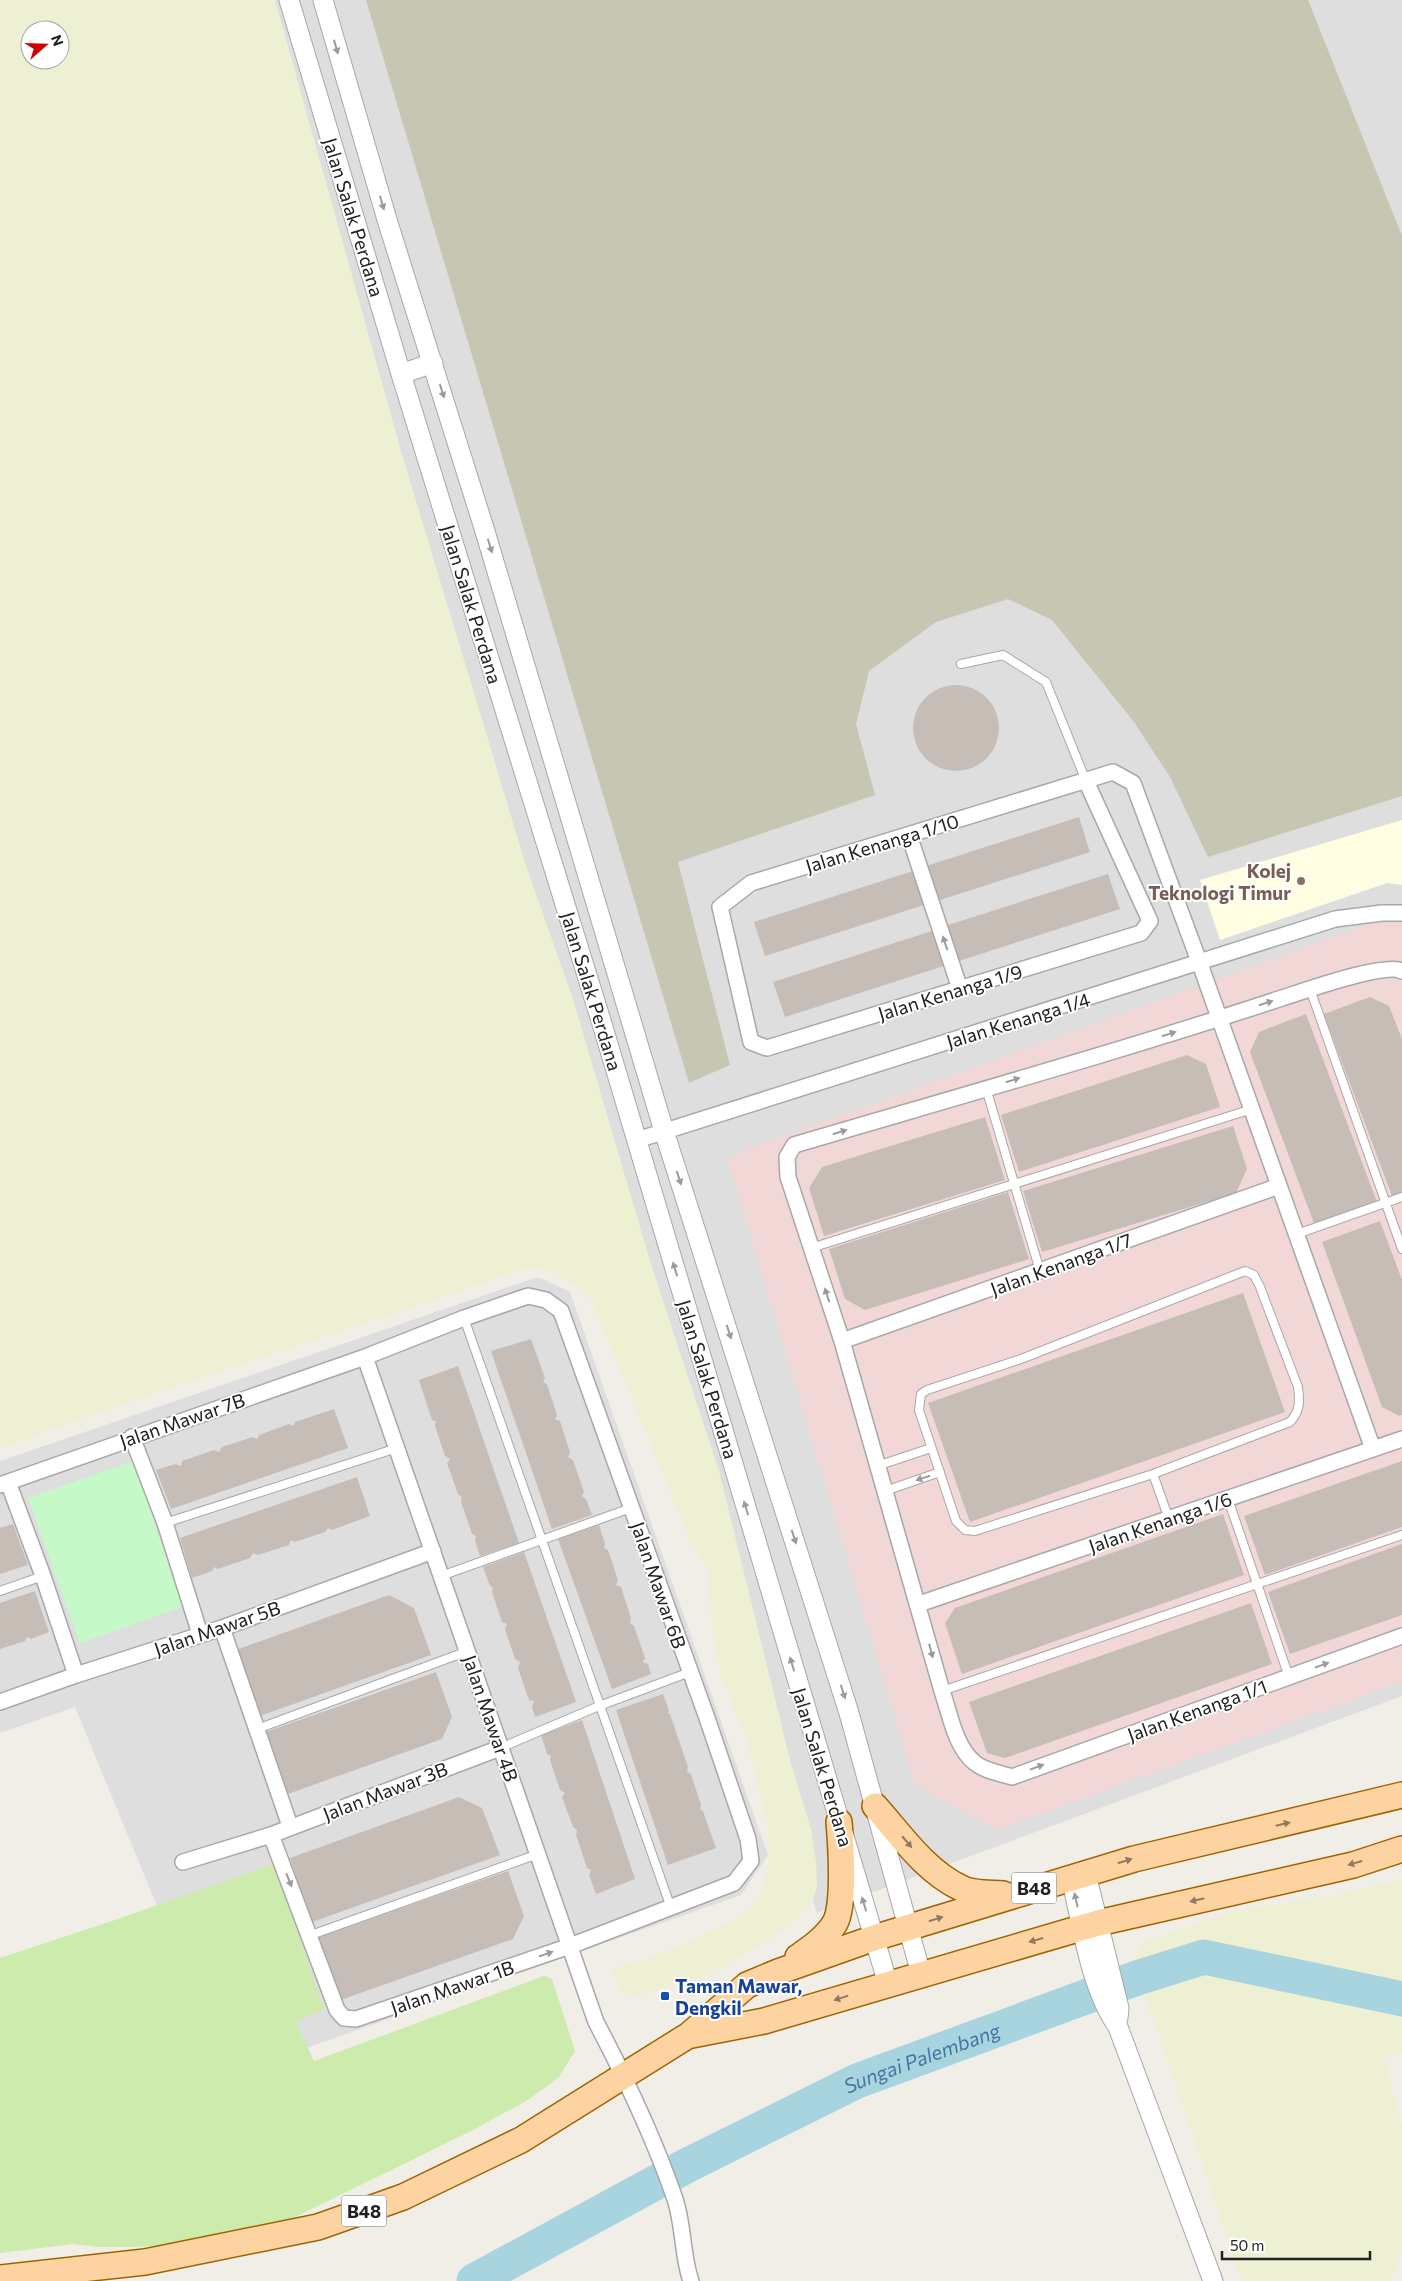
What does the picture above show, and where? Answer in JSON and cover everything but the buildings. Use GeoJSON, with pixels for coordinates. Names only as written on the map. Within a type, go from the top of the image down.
{"type":"FeatureCollection","features":[{"type":"Feature","properties":{"kind":"main road","name":"B48"},"geometry":{"type":"LineString","coordinates":[[0,2278],[145,2262],[318,2228],[403,2197],[521,2140],[689,2035],[747,1985],[778,1972],[908,1927],[1134,1858],[1402,1795]]}},
{"type":"Feature","properties":{"kind":"main road"},"geometry":{"type":"LineString","coordinates":[[875,1806],[918,1855],[943,1877],[962,1889],[1010,1895]]}},
{"type":"Feature","properties":{"kind":"main road"},"geometry":{"type":"LineString","coordinates":[[778,1972],[821,1941],[836,1922],[841,1892],[842,1861],[839,1822]]}},
{"type":"Feature","properties":{"kind":"main road","name":"B48"},"geometry":{"type":"LineString","coordinates":[[689,2035],[764,2021],[1090,1925],[1353,1864],[1402,1849]]}},
{"type":"Feature","properties":{"kind":"street","name":"Jalan Salak Perdana"},"geometry":{"type":"LineString","coordinates":[[289,0],[401,374],[637,1140],[888,1984]]}},
{"type":"Feature","properties":{"kind":"street","name":"Jalan Salak Perdana"},"geometry":{"type":"LineString","coordinates":[[323,0],[388,223],[433,363],[664,1131],[849,1713],[921,1974]]}},
{"type":"Feature","properties":{"kind":"street"},"geometry":{"type":"LineString","coordinates":[[401,374],[433,363]]}},
{"type":"Feature","properties":{"kind":"street","name":"Jalan Kenanga 1/10"},"geometry":{"type":"LineString","coordinates":[[734,969],[720,907],[751,882],[1112,772],[1133,783],[1200,964]]}},
{"type":"Feature","properties":{"kind":"street","name":"Jalan Kenanga 1/9"},"geometry":{"type":"LineString","coordinates":[[734,969],[751,1042],[768,1048],[1140,932],[1150,921],[1086,781]]}},
{"type":"Feature","properties":{"kind":"street"},"geometry":{"type":"LineString","coordinates":[[909,835],[960,989]]}},
{"type":"Feature","properties":{"kind":"street","name":"Jalan Kenanga 1/4"},"geometry":{"type":"LineString","coordinates":[[637,1140],[1200,964],[1335,919],[1382,913],[1402,913]]}},
{"type":"Feature","properties":{"kind":"street"},"geometry":{"type":"LineString","coordinates":[[1200,964],[1373,1450]]}},
{"type":"Feature","properties":{"kind":"street"},"geometry":{"type":"LineString","coordinates":[[942,1691],[842,1341],[788,1177],[787,1157],[794,1146],[1220,1018],[1310,989],[1385,968],[1402,971]]}},
{"type":"Feature","properties":{"kind":"street","name":"Jalan Kenanga 1/7"},"geometry":{"type":"LineString","coordinates":[[842,1341],[1279,1186]]}},
{"type":"Feature","properties":{"kind":"street","name":"Jalan Mawar 7B"},"geometry":{"type":"LineString","coordinates":[[4,1483],[365,1357],[464,1318],[528,1296],[546,1300],[561,1311]]}},
{"type":"Feature","properties":{"kind":"street","name":"Jalan Mawar 6B"},"geometry":{"type":"LineString","coordinates":[[561,1311],[748,1838],[751,1861]]}},
{"type":"Feature","properties":{"kind":"street","name":"Jalan Mawar 4B"},"geometry":{"type":"LineString","coordinates":[[365,1357],[596,2022],[624,2076],[671,2187],[683,2228],[691,2281]]}},
{"type":"Feature","properties":{"kind":"street"},"geometry":{"type":"LineString","coordinates":[[132,1437],[165,1523],[200,1634]]}},
{"type":"Feature","properties":{"kind":"street","name":"Jalan Kenanga 1/6"},"geometry":{"type":"LineString","coordinates":[[918,1604],[1402,1439]]}},
{"type":"Feature","properties":{"kind":"street"},"geometry":{"type":"LineString","coordinates":[[4,1483],[43,1576],[76,1675]]}},
{"type":"Feature","properties":{"kind":"street","name":"Jalan Mawar 5B"},"geometry":{"type":"LineString","coordinates":[[0,1702],[76,1675],[222,1628],[433,1552]]}},
{"type":"Feature","properties":{"kind":"street"},"geometry":{"type":"LineString","coordinates":[[222,1628],[290,1826]]}},
{"type":"Feature","properties":{"kind":"street","name":"Jalan Kenanga 1/1"},"geometry":{"type":"LineString","coordinates":[[942,1691],[959,1743],[974,1762],[991,1771],[1012,1777],[1402,1636]]}},
{"type":"Feature","properties":{"kind":"street","name":"Jalan Mawar 3B"},"geometry":{"type":"LineString","coordinates":[[183,1862],[271,1835],[290,1826],[500,1748]]}},
{"type":"Feature","properties":{"kind":"street"},"geometry":{"type":"LineString","coordinates":[[271,1835],[310,1936]]}},
{"type":"Feature","properties":{"kind":"street","name":"Jalan Mawar 1B"},"geometry":{"type":"LineString","coordinates":[[310,1936],[338,2010],[344,2018],[356,2020],[570,1946],[734,1883],[751,1861]]}},
{"type":"Feature","properties":{"kind":"street"},"geometry":{"type":"LineString","coordinates":[[1078,1875],[1103,1978],[1115,2015],[1213,2281]]}},
{"type":"Feature","properties":{"kind":"lane"},"geometry":{"type":"LineString","coordinates":[[961,664],[1003,655],[1046,682],[1086,781]]}},
{"type":"Feature","properties":{"kind":"lane"},"geometry":{"type":"LineString","coordinates":[[1310,989],[1402,1249]]}},
{"type":"Feature","properties":{"kind":"lane"},"geometry":{"type":"LineString","coordinates":[[986,1088],[1040,1271]]}},
{"type":"Feature","properties":{"kind":"lane"},"geometry":{"type":"LineString","coordinates":[[811,1248],[1252,1109]]}},
{"type":"Feature","properties":{"kind":"lane"},"geometry":{"type":"LineString","coordinates":[[1297,1234],[1402,1197]]}},
{"type":"Feature","properties":{"kind":"lane"},"geometry":{"type":"LineString","coordinates":[[1245,1271],[1254,1275],[1260,1286],[1298,1387],[1300,1400],[1297,1414],[1290,1422],[1153,1474],[975,1531],[965,1530],[956,1522],[940,1472],[919,1410],[921,1394],[927,1390],[1021,1359],[1245,1271]]}},
{"type":"Feature","properties":{"kind":"lane"},"geometry":{"type":"LineString","coordinates":[[464,1318],[671,1908]]}},
{"type":"Feature","properties":{"kind":"lane"},"geometry":{"type":"LineString","coordinates":[[165,1523],[397,1448]]}},
{"type":"Feature","properties":{"kind":"lane"},"geometry":{"type":"LineString","coordinates":[[877,1466],[932,1448]]}},
{"type":"Feature","properties":{"kind":"lane"},"geometry":{"type":"LineString","coordinates":[[885,1491],[940,1472]]}},
{"type":"Feature","properties":{"kind":"lane"},"geometry":{"type":"LineString","coordinates":[[1153,1474],[1169,1519]]}},
{"type":"Feature","properties":{"kind":"lane"},"geometry":{"type":"LineString","coordinates":[[1228,1499],[1289,1677]]}},
{"type":"Feature","properties":{"kind":"lane"},"geometry":{"type":"LineString","coordinates":[[441,1576],[632,1508]]}},
{"type":"Feature","properties":{"kind":"lane"},"geometry":{"type":"LineString","coordinates":[[942,1691],[1402,1535]]}},
{"type":"Feature","properties":{"kind":"lane"},"geometry":{"type":"LineString","coordinates":[[0,1591],[43,1576]]}},
{"type":"Feature","properties":{"kind":"lane"},"geometry":{"type":"LineString","coordinates":[[256,1729],[468,1651]]}},
{"type":"Feature","properties":{"kind":"lane"},"geometry":{"type":"LineString","coordinates":[[500,1748],[599,1706],[690,1672]]}},
{"type":"Feature","properties":{"kind":"lane"},"geometry":{"type":"LineString","coordinates":[[310,1936],[538,1854]]}},
{"type":"Feature","properties":{"kind":"shaded area"},"geometry":{"type":"Polygon","coordinates":[[[0,0],[275,0],[403,458],[525,863],[573,999],[650,1261],[719,1471],[791,1764],[811,1829],[816,1862],[817,1887],[811,1906],[772,1939],[708,1975],[636,1996],[621,1992],[612,1968],[651,1958],[734,1921],[759,1900],[769,1865],[767,1822],[748,1745],[722,1678],[711,1625],[709,1570],[691,1543],[594,1306],[587,1295],[558,1274],[542,1269],[525,1268],[397,1313],[184,1383],[0,1448],[0,0]]]}},
{"type":"Feature","properties":{"kind":"shaded area"},"geometry":{"type":"Polygon","coordinates":[[[220,0],[1402,0],[1402,1696],[817,1913],[220,0]]]}},
{"type":"Feature","properties":{"kind":"shaded area"},"geometry":{"type":"Polygon","coordinates":[[[366,0],[1308,0],[1402,236],[1402,796],[1208,857],[1170,777],[1134,722],[1052,620],[1008,599],[936,622],[869,671],[856,724],[875,795],[678,862],[730,1065],[689,1083],[366,0]]]}},
{"type":"Feature","properties":{"kind":"shaded area","name":"Kolej Teknologi Timur"},"geometry":{"type":"Polygon","coordinates":[[[1402,820],[1402,885],[1387,883],[1220,940],[1200,880],[1402,820]]]}},
{"type":"Feature","properties":{"kind":"shaded area"},"geometry":{"type":"Polygon","coordinates":[[[1402,917],[1402,1682],[996,1830],[915,1784],[727,1157],[1381,920],[1402,917]]]}},
{"type":"Feature","properties":{"kind":"shaded area"},"geometry":{"type":"Polygon","coordinates":[[[538,1277],[570,1292],[768,1855],[741,1895],[227,2076],[75,1707],[0,1733],[0,1461],[538,1277]]]}},
{"type":"Feature","properties":{"kind":"shaded area"},"geometry":{"type":"Polygon","coordinates":[[[1402,1879],[1402,2053],[1384,2058],[1402,2125],[1402,2248],[1391,2281],[1242,2281],[1133,1960],[1145,1941],[1241,1910],[1345,1893],[1402,1879]]]}},
{"type":"Feature","properties":{"kind":"green space"},"geometry":{"type":"Polygon","coordinates":[[[134,1461],[182,1607],[80,1643],[28,1498],[134,1461]]]}},
{"type":"Feature","properties":{"kind":"green space"},"geometry":{"type":"Polygon","coordinates":[[[274,1864],[324,2009],[296,2022],[314,2061],[544,1976],[552,1979],[575,2051],[559,2077],[528,2100],[473,2130],[279,2225],[185,2244],[97,2247],[73,2244],[0,2253],[0,1958],[274,1864]]]}},
{"type":"Feature","properties":{"kind":"waterway","name":"Sungai Palembang"},"geometry":{"type":"LineString","coordinates":[[474,2281],[688,2165],[857,2081],[1137,1978],[1204,1957],[1402,1999]]}},
{"type":"Feature","properties":{"kind":"place","name":"Kolej Teknologi Timur"},"geometry":{"type":"Point","coordinates":[1301,881]}},
{"type":"Feature","properties":{"kind":"place","name":"Taman Mawar, Dengkil"},"geometry":{"type":"Point","coordinates":[665,1996]}}]}
